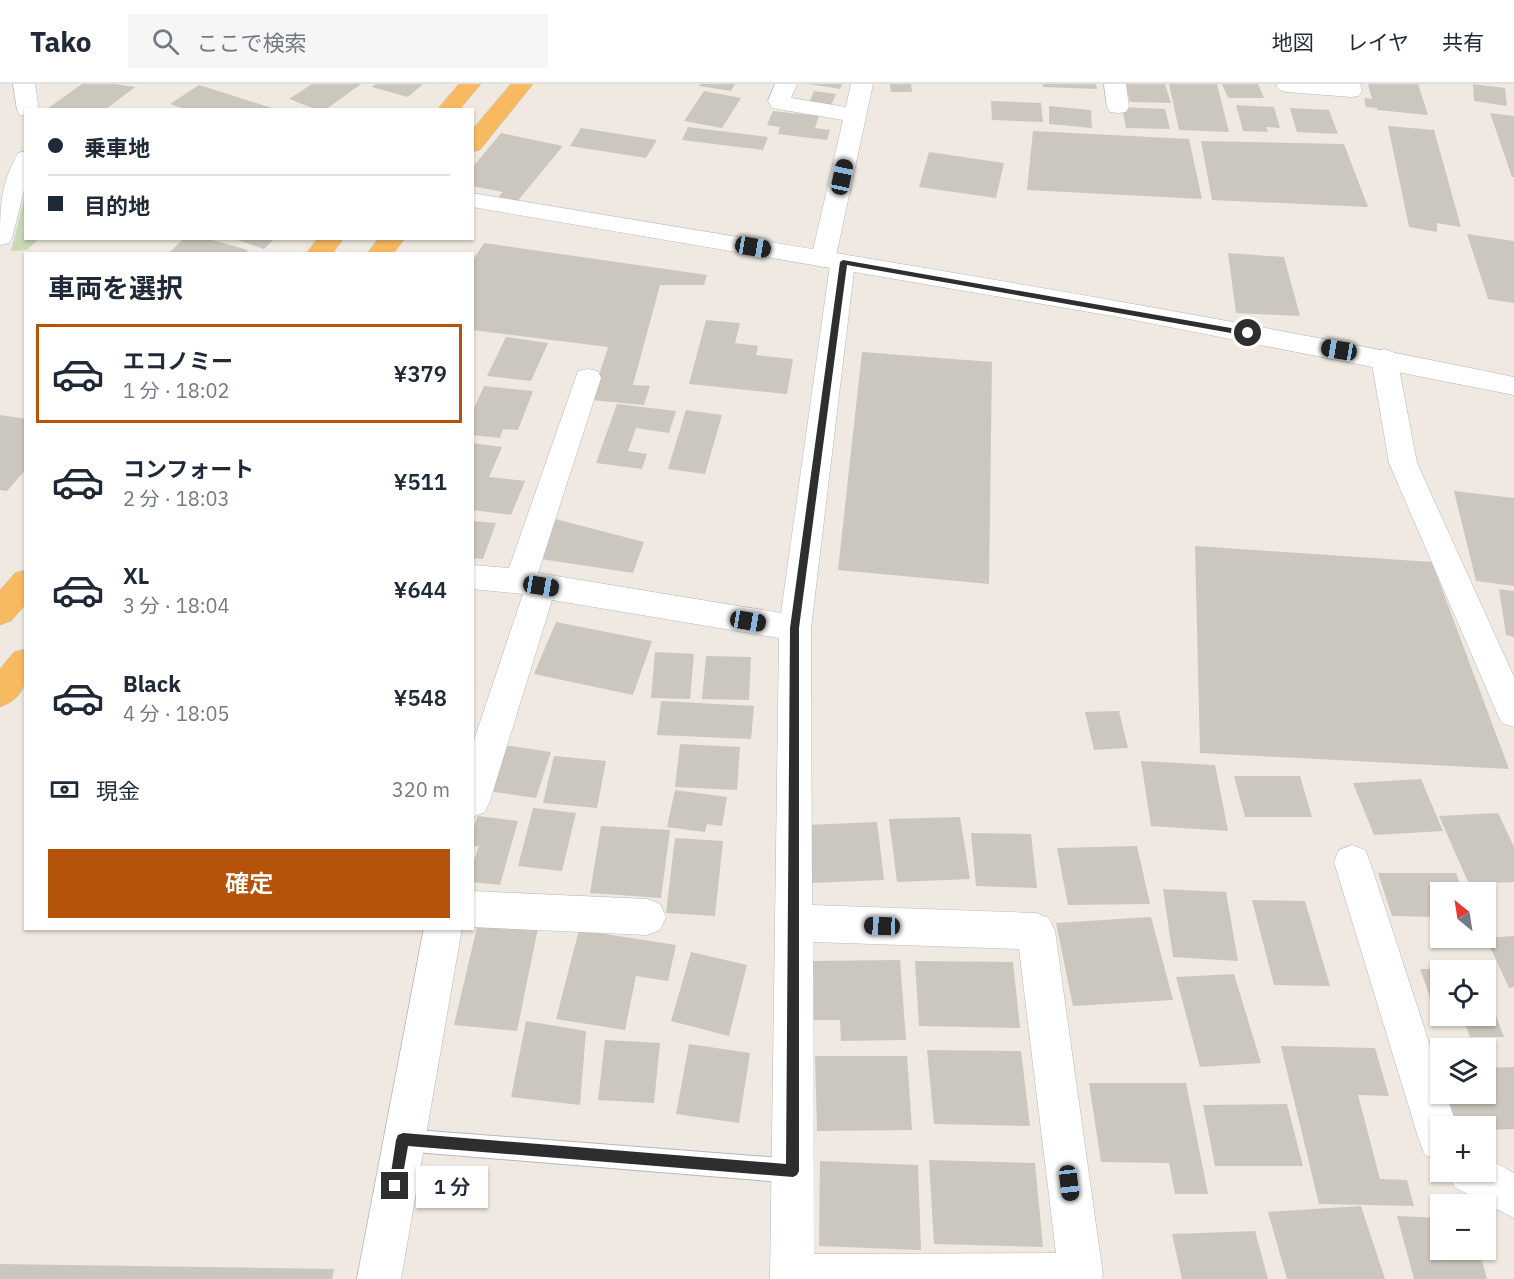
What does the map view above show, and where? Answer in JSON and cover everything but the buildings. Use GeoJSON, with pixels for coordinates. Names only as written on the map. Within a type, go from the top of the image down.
{"type":"FeatureCollection","features":[{"type":"Feature","properties":{"kind":"highway"},"geometry":{"type":"LineString","coordinates":[[449,108],[470,84]]}},
{"type":"Feature","properties":{"kind":"highway"},"geometry":{"type":"LineString","coordinates":[[474,143],[522,84]]}},
{"type":"Feature","properties":{"kind":"highway"},"geometry":{"type":"LineString","coordinates":[[320,252],[330,240]]}},
{"type":"Feature","properties":{"kind":"highway"},"geometry":{"type":"LineString","coordinates":[[381,252],[391,240]]}},
{"type":"Feature","properties":{"kind":"highway"},"geometry":{"type":"LineString","coordinates":[[0,612],[24,584]]}},
{"type":"Feature","properties":{"kind":"highway"},"geometry":{"type":"LineString","coordinates":[[0,693],[24,664]]}},
{"type":"Feature","properties":{"kind":"street"},"geometry":{"type":"LineString","coordinates":[[24,84],[28,108]]}},
{"type":"Feature","properties":{"kind":"street"},"geometry":{"type":"LineString","coordinates":[[786,84],[780,103],[855,115]]}},
{"type":"Feature","properties":{"kind":"street"},"geometry":{"type":"LineString","coordinates":[[794,923],[1036,930],[1081,1275],[792,1278],[795,628],[833,261],[855,115],[862,84]]}},
{"type":"Feature","properties":{"kind":"street"},"geometry":{"type":"LineString","coordinates":[[1114,84],[1118,107]]}},
{"type":"Feature","properties":{"kind":"street"},"geometry":{"type":"LineString","coordinates":[[1287,86],[1352,91],[1349,84]]}},
{"type":"Feature","properties":{"kind":"street"},"geometry":{"type":"LineString","coordinates":[[0,238],[16,174],[24,161]]}},
{"type":"Feature","properties":{"kind":"street"},"geometry":{"type":"LineString","coordinates":[[474,200],[1384,358],[1514,386]]}},
{"type":"Feature","properties":{"kind":"street"},"geometry":{"type":"LineString","coordinates":[[1384,358],[1406,471],[1426,511],[1434,536],[1514,713]]}},
{"type":"Feature","properties":{"kind":"street"},"geometry":{"type":"LineString","coordinates":[[474,794],[588,378]]}},
{"type":"Feature","properties":{"kind":"street"},"geometry":{"type":"LineString","coordinates":[[474,577],[530,584],[795,628]]}},
{"type":"Feature","properties":{"kind":"street"},"geometry":{"type":"LineString","coordinates":[[1352,862],[1432,1116]]}},
{"type":"Feature","properties":{"kind":"street"},"geometry":{"type":"LineString","coordinates":[[474,909],[646,917]]}},
{"type":"Feature","properties":{"kind":"street"},"geometry":{"type":"LineString","coordinates":[[380,1279],[403,1140],[443,930]]}},
{"type":"Feature","properties":{"kind":"street"},"geometry":{"type":"LineString","coordinates":[[1488,1182],[1514,1196]]}},
{"type":"Feature","properties":{"kind":"lane"},"geometry":{"type":"LineString","coordinates":[[403,1140],[793,1171]]}},
{"type":"Feature","properties":{"kind":"green space"},"geometry":{"type":"Polygon","coordinates":[[[24,199],[24,240],[38,240],[27,250],[11,251],[24,199]]]}},
{"type":"Feature","properties":{"kind":"route"},"geometry":{"type":"LineString","coordinates":[[395,1186],[403,1140],[793,1171],[795,628],[843,262],[1248,333]]}}]}
